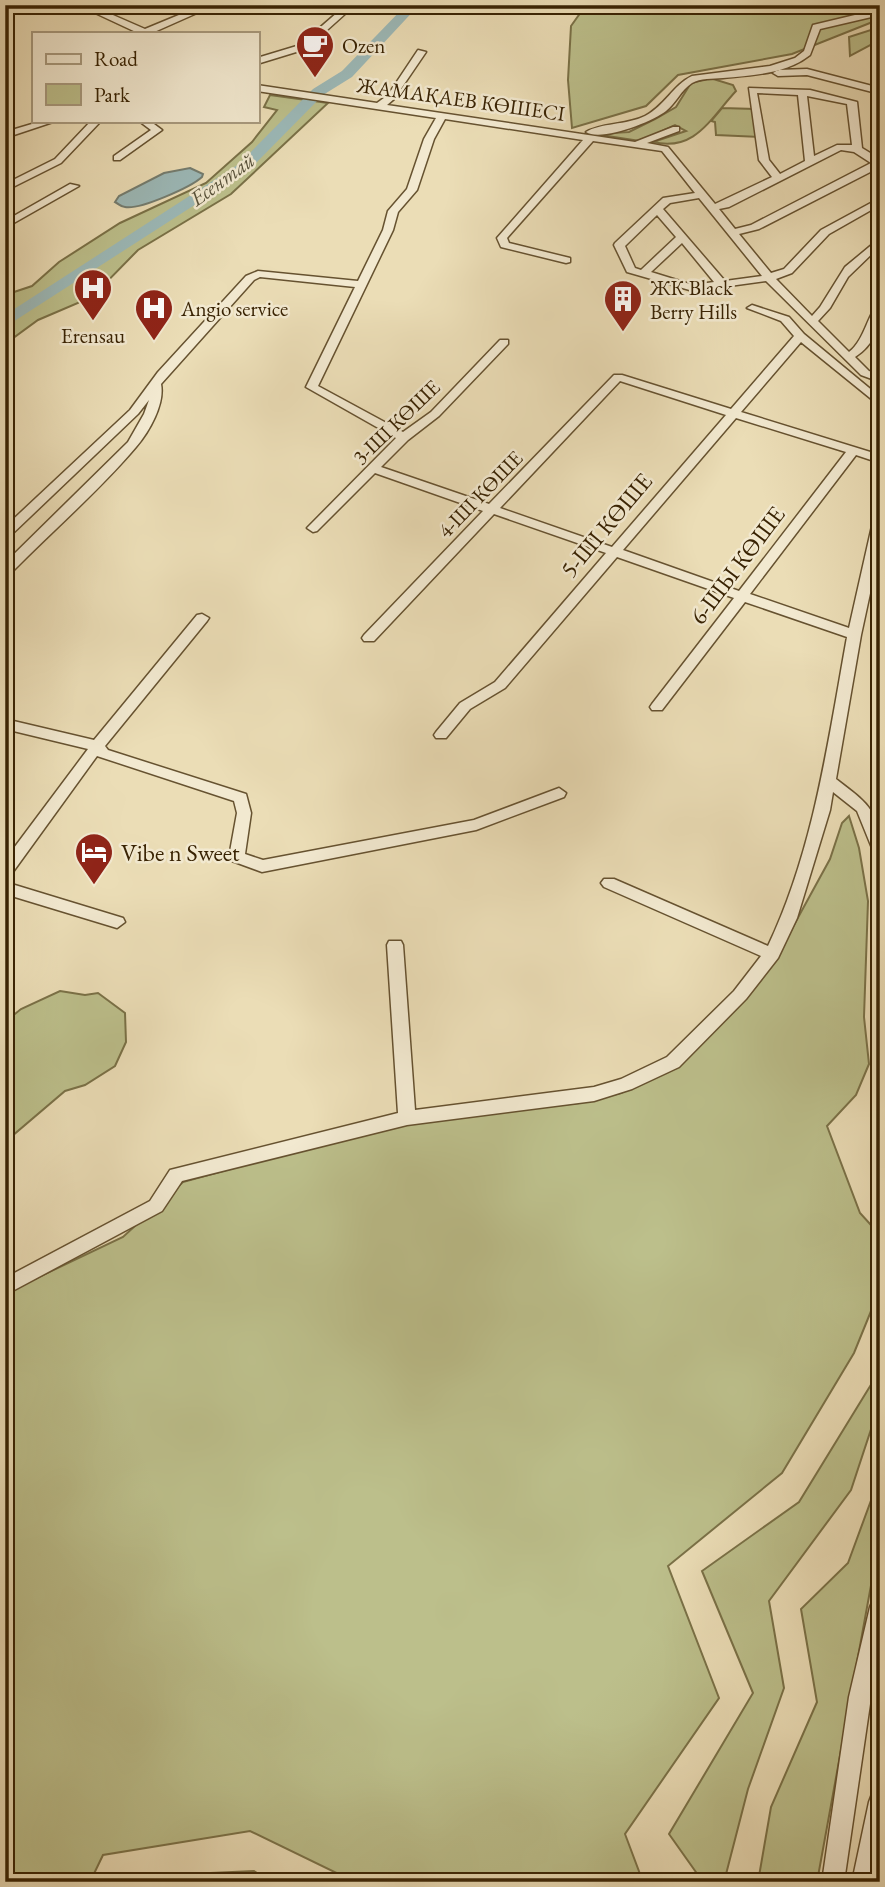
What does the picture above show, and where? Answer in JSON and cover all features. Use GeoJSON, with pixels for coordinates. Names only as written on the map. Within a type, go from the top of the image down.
{"type":"FeatureCollection","features":[{"type":"Feature","properties":{"kind":"street"},"geometry":{"type":"LineString","coordinates":[[82,5],[143,32]]}},
{"type":"Feature","properties":{"kind":"street"},"geometry":{"type":"LineString","coordinates":[[147,32],[211,5]]}},
{"type":"Feature","properties":{"kind":"street"},"geometry":{"type":"LineString","coordinates":[[259,60],[303,47],[351,5]]}},
{"type":"Feature","properties":{"kind":"street"},"geometry":{"type":"LineString","coordinates":[[571,135],[617,129],[645,119],[666,108],[685,82],[778,67],[796,61],[808,52],[816,27],[880,12]]}},
{"type":"Feature","properties":{"kind":"street"},"geometry":{"type":"LineString","coordinates":[[380,105],[391,97],[422,52]]}},
{"type":"Feature","properties":{"kind":"street"},"geometry":{"type":"LineString","coordinates":[[721,75],[727,78],[802,72],[880,92]]}},
{"type":"Feature","properties":{"kind":"street","name":"ЖАМАҚАЕВ КӨШЕСІ"},"geometry":{"type":"LineString","coordinates":[[259,88],[664,149],[768,278],[864,373],[880,379]]}},
{"type":"Feature","properties":{"kind":"street"},"geometry":{"type":"LineString","coordinates":[[732,233],[755,227],[879,163],[856,144],[852,102],[802,92],[752,90],[764,160],[778,178]]}},
{"type":"Feature","properties":{"kind":"street"},"geometry":{"type":"LineString","coordinates":[[802,92],[810,162]]}},
{"type":"Feature","properties":{"kind":"street"},"geometry":{"type":"LineString","coordinates":[[404,437],[312,387],[388,230],[393,211],[412,190],[429,139],[442,116]]}},
{"type":"Feature","properties":{"kind":"street"},"geometry":{"type":"LineString","coordinates":[[5,135],[48,122]]}},
{"type":"Feature","properties":{"kind":"street"},"geometry":{"type":"LineString","coordinates":[[5,188],[58,161],[95,122]]}},
{"type":"Feature","properties":{"kind":"street"},"geometry":{"type":"LineString","coordinates":[[117,158],[157,130],[145,122]]}},
{"type":"Feature","properties":{"kind":"street"},"geometry":{"type":"LineString","coordinates":[[635,145],[676,129]]}},
{"type":"Feature","properties":{"kind":"street"},"geometry":{"type":"LineString","coordinates":[[566,260],[505,245],[502,238],[590,138]]}},
{"type":"Feature","properties":{"kind":"street"},"geometry":{"type":"LineString","coordinates":[[711,208],[725,205],[840,147],[856,144]]}},
{"type":"Feature","properties":{"kind":"street"},"geometry":{"type":"LineString","coordinates":[[5,225],[74,186]]}},
{"type":"Feature","properties":{"kind":"street"},"geometry":{"type":"LineString","coordinates":[[701,195],[667,200],[619,245],[631,270],[693,288],[768,278],[788,271],[825,232],[880,201]]}},
{"type":"Feature","properties":{"kind":"street"},"geometry":{"type":"LineString","coordinates":[[658,209],[722,284]]}},
{"type":"Feature","properties":{"kind":"street"},"geometry":{"type":"LineString","coordinates":[[643,274],[683,236]]}},
{"type":"Feature","properties":{"kind":"street"},"geometry":{"type":"LineString","coordinates":[[811,321],[823,312],[838,282],[850,267],[880,241]]}},
{"type":"Feature","properties":{"kind":"street"},"geometry":{"type":"LineString","coordinates":[[5,534],[129,416],[155,382],[243,284],[258,274],[362,285]]}},
{"type":"Feature","properties":{"kind":"street"},"geometry":{"type":"LineString","coordinates":[[853,361],[868,341],[880,307]]}},
{"type":"Feature","properties":{"kind":"street"},"geometry":{"type":"LineString","coordinates":[[752,308],[785,319],[800,336],[880,403]]}},
{"type":"Feature","properties":{"kind":"street","name":"5-ШІ КӨШЕ"},"geometry":{"type":"LineString","coordinates":[[441,735],[466,706],[500,685],[800,336]]}},
{"type":"Feature","properties":{"kind":"street","name":"3-ШІ КӨШЕ"},"geometry":{"type":"LineString","coordinates":[[313,528],[375,469],[404,437],[435,414],[504,342]]}},
{"type":"Feature","properties":{"kind":"street","name":"4-ШІ КӨШЕ"},"geometry":{"type":"LineString","coordinates":[[369,638],[491,508],[568,433],[618,377],[732,413]]}},
{"type":"Feature","properties":{"kind":"street"},"geometry":{"type":"LineString","coordinates":[[5,571],[112,465],[144,429],[156,396],[155,382]]}},
{"type":"Feature","properties":{"kind":"street"},"geometry":{"type":"LineString","coordinates":[[732,413],[880,459]]}},
{"type":"Feature","properties":{"kind":"street","name":"6-ШЫ КӨШЕ"},"geometry":{"type":"LineString","coordinates":[[657,707],[853,451]]}},
{"type":"Feature","properties":{"kind":"street"},"geometry":{"type":"LineString","coordinates":[[88,457],[112,465]]}},
{"type":"Feature","properties":{"kind":"street"},"geometry":{"type":"LineString","coordinates":[[375,469],[854,635]]}},
{"type":"Feature","properties":{"kind":"street"},"geometry":{"type":"LineString","coordinates":[[5,1287],[156,1206],[176,1175],[407,1118],[594,1094],[626,1084],[673,1062],[740,995],[772,954],[789,918],[829,781],[854,635],[880,517]]}},
{"type":"Feature","properties":{"kind":"street"},"geometry":{"type":"LineString","coordinates":[[5,872],[97,746],[202,618]]}},
{"type":"Feature","properties":{"kind":"street"},"geometry":{"type":"LineString","coordinates":[[5,724],[97,746],[103,753],[241,798],[244,813],[237,857],[262,866],[476,825],[559,793]]}},
{"type":"Feature","properties":{"kind":"street"},"geometry":{"type":"LineString","coordinates":[[829,781],[863,808],[877,844]]}},
{"type":"Feature","properties":{"kind":"street"},"geometry":{"type":"LineString","coordinates":[[609,883],[772,954]]}},
{"type":"Feature","properties":{"kind":"street"},"geometry":{"type":"LineString","coordinates":[[5,888],[117,922]]}},
{"type":"Feature","properties":{"kind":"street"},"geometry":{"type":"LineString","coordinates":[[396,945],[407,1118]]}},
{"type":"Feature","properties":{"kind":"street"},"geometry":{"type":"LineString","coordinates":[[833,1882],[860,1697],[880,1607]]}},
{"type":"Feature","properties":{"kind":"street"},"geometry":{"type":"LineString","coordinates":[[863,1882],[880,1802]]}},
{"type":"Feature","properties":{"kind":"green space"},"geometry":{"type":"Polygon","coordinates":[[[586,5],[880,5],[880,19],[792,54],[678,75],[646,106],[572,128],[568,80],[571,26],[586,5]]]}},
{"type":"Feature","properties":{"kind":"green space"},"geometry":{"type":"Polygon","coordinates":[[[880,27],[880,40],[850,56],[849,37],[880,27]]]}},
{"type":"Feature","properties":{"kind":"green space"},"geometry":{"type":"Polygon","coordinates":[[[710,78],[733,85],[736,91],[701,131],[691,138],[668,144],[653,142],[686,131],[675,125],[640,141],[594,134],[629,132],[676,107],[691,83],[710,78]]]}},
{"type":"Feature","properties":{"kind":"green space"},"geometry":{"type":"Polygon","coordinates":[[[270,95],[328,103],[231,194],[138,250],[92,297],[38,320],[5,344],[5,295],[32,286],[59,262],[120,223],[206,183],[252,142],[277,110],[264,107],[270,95]]]}},
{"type":"Feature","properties":{"kind":"green space"},"geometry":{"type":"Polygon","coordinates":[[[722,108],[755,109],[760,137],[716,135],[715,122],[711,121],[722,108]]]}},
{"type":"Feature","properties":{"kind":"green space"},"geometry":{"type":"Polygon","coordinates":[[[849,816],[859,848],[868,901],[864,1017],[869,1064],[856,1095],[827,1126],[860,1213],[880,1235],[880,1289],[854,1353],[782,1473],[668,1566],[719,1698],[625,1834],[640,1874],[623,1882],[355,1882],[250,1831],[103,1855],[90,1882],[5,1882],[5,1293],[123,1237],[183,1182],[410,1120],[579,1103],[621,1093],[674,1067],[739,1005],[771,967],[830,859],[842,823],[849,816]]]}},
{"type":"Feature","properties":{"kind":"green space"},"geometry":{"type":"Polygon","coordinates":[[[60,991],[85,995],[98,993],[125,1013],[126,1042],[115,1066],[85,1085],[65,1091],[5,1142],[5,1022],[21,1009],[60,991]]]}},
{"type":"Feature","properties":{"kind":"green space"},"geometry":{"type":"Polygon","coordinates":[[[880,1370],[880,1402],[851,1490],[769,1601],[784,1688],[748,1789],[724,1882],[703,1882],[669,1834],[753,1693],[702,1571],[799,1502],[880,1370]]]}},
{"type":"Feature","properties":{"kind":"green space"},"geometry":{"type":"Polygon","coordinates":[[[880,1476],[880,1536],[817,1882],[758,1882],[771,1807],[817,1702],[801,1609],[848,1563],[880,1476]]]}},
{"type":"Feature","properties":{"kind":"green space"},"geometry":{"type":"Polygon","coordinates":[[[254,1871],[271,1882],[174,1882],[189,1874],[254,1871]]]}},
{"type":"Feature","properties":{"kind":"water"},"geometry":{"type":"Polygon","coordinates":[[[190,168],[203,174],[202,177],[177,192],[132,207],[115,202],[119,196],[164,173],[190,168]]]}},
{"type":"Feature","properties":{"kind":"waterway","name":"Есентай"},"geometry":{"type":"LineString","coordinates":[[5,322],[244,167],[318,92],[347,74],[413,5]]}},
{"type":"Feature","properties":{"kind":"place","name":"Ozen"},"geometry":{"type":"Point","coordinates":[315,79]}},
{"type":"Feature","properties":{"kind":"place","name":"Erensau"},"geometry":{"type":"Point","coordinates":[93,322]}},
{"type":"Feature","properties":{"kind":"place","name":"ЖК Black Berry Hills"},"geometry":{"type":"Point","coordinates":[623,333]}},
{"type":"Feature","properties":{"kind":"place","name":"Angio service"},"geometry":{"type":"Point","coordinates":[154,342]}},
{"type":"Feature","properties":{"kind":"place","name":"Vibe n Sweet"},"geometry":{"type":"Point","coordinates":[94,886]}}]}
